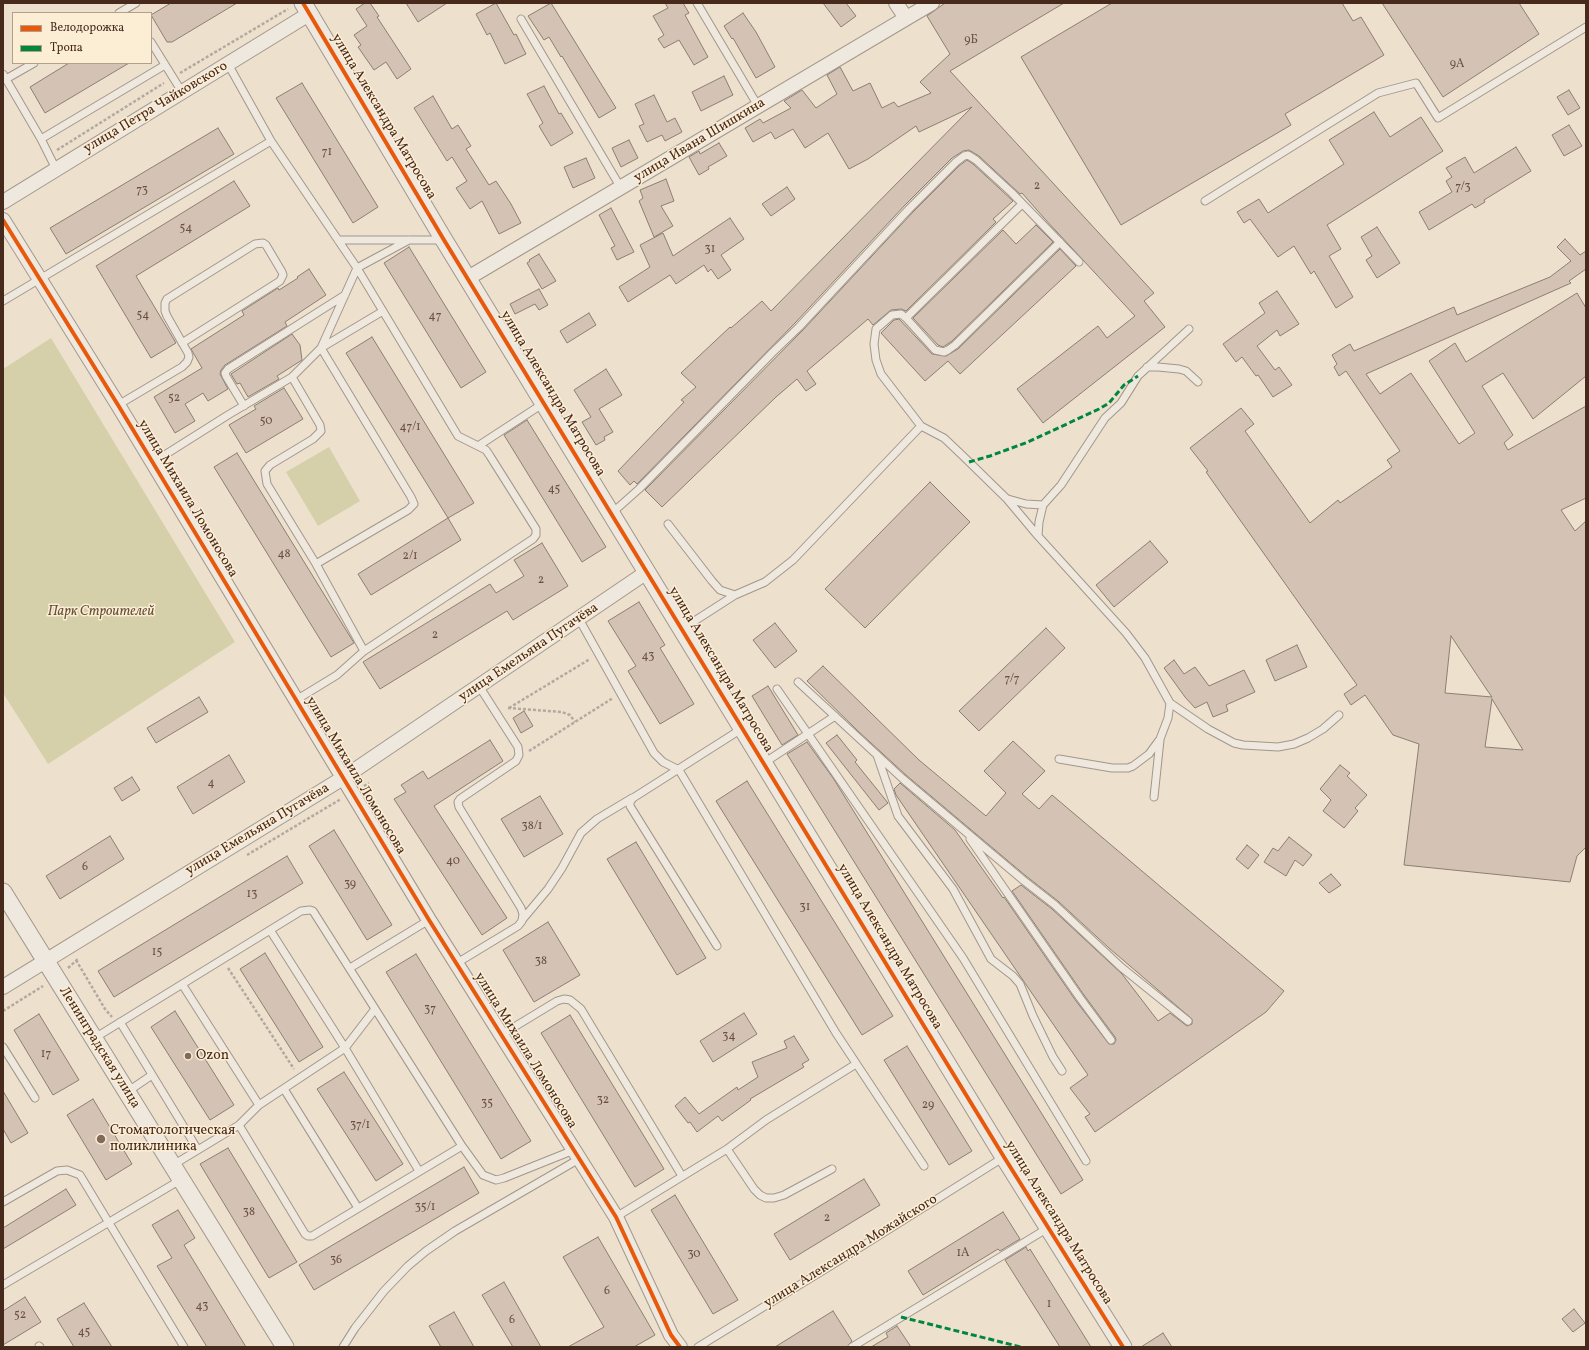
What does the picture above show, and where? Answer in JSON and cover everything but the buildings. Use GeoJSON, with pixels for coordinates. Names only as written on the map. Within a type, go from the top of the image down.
{"type":"FeatureCollection","features":[{"type":"Feature","properties":{"kind":"street"},"geometry":{"type":"LineString","coordinates":[[896,3],[906,18]]}},
{"type":"Feature","properties":{"kind":"street","name":"улица Ивана Шишкина"},"geometry":{"type":"LineString","coordinates":[[468,278],[932,3]]}},
{"type":"Feature","properties":{"kind":"street","name":"улица Петра Чайковского"},"geometry":{"type":"LineString","coordinates":[[3,202],[228,64],[305,6]]}},
{"type":"Feature","properties":{"kind":"street","name":"улица Александра Матросова"},"geometry":{"type":"LineString","coordinates":[[305,6],[444,240],[1004,1157],[1123,1347]]}},
{"type":"Feature","properties":{"kind":"street","name":"улица Михаила Ломоносова"},"geometry":{"type":"LineString","coordinates":[[3,220],[118,405],[152,464],[429,920],[616,1217],[671,1335],[680,1347]]}},
{"type":"Feature","properties":{"kind":"street","name":"улица Емельяна Пугачёва"},"geometry":{"type":"LineString","coordinates":[[3,987],[343,778],[648,572]]}},
{"type":"Feature","properties":{"kind":"street","name":"Ленинградская улица"},"geometry":{"type":"LineString","coordinates":[[3,892],[285,1347]]}},
{"type":"Feature","properties":{"kind":"lane"},"geometry":{"type":"LineString","coordinates":[[131,10],[136,3]]}},
{"type":"Feature","properties":{"kind":"lane"},"geometry":{"type":"LineString","coordinates":[[697,3],[758,106]]}},
{"type":"Feature","properties":{"kind":"lane"},"geometry":{"type":"LineString","coordinates":[[521,19],[620,188]]}},
{"type":"Feature","properties":{"kind":"lane"},"geometry":{"type":"LineString","coordinates":[[1205,201],[1378,93],[1416,83],[1438,118],[1586,27]]}},
{"type":"Feature","properties":{"kind":"lane"},"geometry":{"type":"LineString","coordinates":[[152,44],[182,92]]}},
{"type":"Feature","properties":{"kind":"lane"},"geometry":{"type":"LineString","coordinates":[[32,64],[5,77],[41,139],[56,169]]}},
{"type":"Feature","properties":{"kind":"lane"},"geometry":{"type":"LineString","coordinates":[[228,64],[271,141],[357,268],[458,436],[486,450],[536,529],[536,535],[533,539],[364,651],[337,675],[296,700]]}},
{"type":"Feature","properties":{"kind":"lane"},"geometry":{"type":"LineString","coordinates":[[41,139],[165,65]]}},
{"type":"Feature","properties":{"kind":"lane"},"geometry":{"type":"LineString","coordinates":[[3,301],[271,141]]}},
{"type":"Feature","properties":{"kind":"lane"},"geometry":{"type":"LineString","coordinates":[[611,513],[639,489],[761,364],[800,327],[909,209],[961,158],[968,155],[972,156],[1079,262]]}},
{"type":"Feature","properties":{"kind":"lane"},"geometry":{"type":"LineString","coordinates":[[906,318],[1022,204]]}},
{"type":"Feature","properties":{"kind":"lane"},"geometry":{"type":"LineString","coordinates":[[338,240],[444,240]]}},
{"type":"Feature","properties":{"kind":"lane"},"geometry":{"type":"LineString","coordinates":[[321,348],[357,268],[409,240]]}},
{"type":"Feature","properties":{"kind":"lane"},"geometry":{"type":"LineString","coordinates":[[1060,242],[955,345],[944,352],[935,350],[901,314],[892,315],[886,318],[876,329],[874,344],[876,360],[881,374],[921,426],[944,438],[1007,499],[1038,536],[1126,634],[1145,658],[1170,703],[1214,732],[1234,743],[1251,747],[1278,747],[1294,744],[1323,729],[1339,715]]}},
{"type":"Feature","properties":{"kind":"lane"},"geometry":{"type":"LineString","coordinates":[[118,405],[182,367],[187,362],[189,357],[188,354],[182,343],[165,311],[165,303],[167,299],[255,244],[262,243],[266,245],[282,272],[283,275],[280,281],[182,343]]}},
{"type":"Feature","properties":{"kind":"lane"},"geometry":{"type":"LineString","coordinates":[[244,406],[226,376],[225,373],[228,369],[345,295]]}},
{"type":"Feature","properties":{"kind":"lane"},"geometry":{"type":"LineString","coordinates":[[152,464],[292,377],[321,348],[383,311]]}},
{"type":"Feature","properties":{"kind":"lane"},"geometry":{"type":"LineString","coordinates":[[1038,536],[1040,514],[1043,506],[1061,485],[1105,418],[1121,403],[1138,376],[1189,329]]}},
{"type":"Feature","properties":{"kind":"lane"},"geometry":{"type":"LineString","coordinates":[[316,564],[412,508],[414,504],[321,348]]}},
{"type":"Feature","properties":{"kind":"lane"},"geometry":{"type":"LineString","coordinates":[[1147,368],[1158,367],[1179,369],[1186,371],[1198,382]]}},
{"type":"Feature","properties":{"kind":"lane"},"geometry":{"type":"LineString","coordinates":[[292,377],[320,425],[321,431],[313,439],[270,465],[265,471],[266,484],[316,564],[364,651]]}},
{"type":"Feature","properties":{"kind":"lane"},"geometry":{"type":"LineString","coordinates":[[478,446],[544,403]]}},
{"type":"Feature","properties":{"kind":"lane"},"geometry":{"type":"LineString","coordinates":[[682,629],[735,595],[765,582],[793,560],[921,426]]}},
{"type":"Feature","properties":{"kind":"lane"},"geometry":{"type":"LineString","coordinates":[[1007,499],[1026,504],[1043,506]]}},
{"type":"Feature","properties":{"kind":"lane"},"geometry":{"type":"LineString","coordinates":[[668,524],[720,590],[735,595]]}},
{"type":"Feature","properties":{"kind":"lane"},"geometry":{"type":"LineString","coordinates":[[579,619],[654,753],[663,762],[679,770],[856,1064],[924,1166]]}},
{"type":"Feature","properties":{"kind":"lane"},"geometry":{"type":"LineString","coordinates":[[798,682],[964,831],[1057,906],[1121,967],[1188,1021]]}},
{"type":"Feature","properties":{"kind":"lane"},"geometry":{"type":"LineString","coordinates":[[479,686],[518,747],[518,757],[516,761],[460,799],[458,802],[459,807],[521,908],[523,914],[522,920]]}},
{"type":"Feature","properties":{"kind":"lane"},"geometry":{"type":"LineString","coordinates":[[776,688],[963,958],[1086,1161]]}},
{"type":"Feature","properties":{"kind":"lane"},"geometry":{"type":"LineString","coordinates":[[1154,797],[1160,739],[1168,718],[1170,703]]}},
{"type":"Feature","properties":{"kind":"lane"},"geometry":{"type":"LineString","coordinates":[[764,764],[835,716]]}},
{"type":"Feature","properties":{"kind":"lane"},"geometry":{"type":"LineString","coordinates":[[457,963],[518,926],[544,894],[562,868],[581,833],[597,820],[679,770],[743,728]]}},
{"type":"Feature","properties":{"kind":"lane"},"geometry":{"type":"LineString","coordinates":[[1059,759],[1112,768],[1128,768],[1143,760],[1160,739]]}},
{"type":"Feature","properties":{"kind":"lane"},"geometry":{"type":"LineString","coordinates":[[876,753],[898,816],[953,889],[991,959],[1013,976],[1020,984],[1033,1016],[1053,1057],[1062,1070]]}},
{"type":"Feature","properties":{"kind":"lane"},"geometry":{"type":"LineString","coordinates":[[632,798],[630,806],[717,946]]}},
{"type":"Feature","properties":{"kind":"lane"},"geometry":{"type":"LineString","coordinates":[[964,831],[1111,1040]]}},
{"type":"Feature","properties":{"kind":"lane"},"geometry":{"type":"LineString","coordinates":[[93,1039],[301,911],[310,910],[313,911],[350,968],[462,1146],[484,1175],[496,1180],[576,1154]]}},
{"type":"Feature","properties":{"kind":"lane"},"geometry":{"type":"LineString","coordinates":[[350,968],[429,920]]}},
{"type":"Feature","properties":{"kind":"lane"},"geometry":{"type":"LineString","coordinates":[[270,930],[345,1048],[419,1171]]}},
{"type":"Feature","properties":{"kind":"lane"},"geometry":{"type":"LineString","coordinates":[[182,984],[259,1105]]}},
{"type":"Feature","properties":{"kind":"lane"},"geometry":{"type":"LineString","coordinates":[[501,1035],[557,1001],[564,999],[570,1000],[581,1009],[682,1176]]}},
{"type":"Feature","properties":{"kind":"lane"},"geometry":{"type":"LineString","coordinates":[[3,1285],[109,1222],[177,1172],[198,1150],[239,1125],[259,1105],[345,1048],[375,1009]]}},
{"type":"Feature","properties":{"kind":"lane"},"geometry":{"type":"LineString","coordinates":[[120,1022],[198,1150]]}},
{"type":"Feature","properties":{"kind":"lane"},"geometry":{"type":"LineString","coordinates":[[3,1047],[35,1098]]}},
{"type":"Feature","properties":{"kind":"lane"},"geometry":{"type":"LineString","coordinates":[[616,1217],[727,1149],[766,1120],[856,1064]]}},
{"type":"Feature","properties":{"kind":"lane"},"geometry":{"type":"LineString","coordinates":[[126,1092],[152,1075]]}},
{"type":"Feature","properties":{"kind":"lane"},"geometry":{"type":"LineString","coordinates":[[284,1089],[358,1208]]}},
{"type":"Feature","properties":{"kind":"lane"},"geometry":{"type":"LineString","coordinates":[[239,1125],[305,1234],[308,1236],[312,1236],[462,1146]]}},
{"type":"Feature","properties":{"kind":"lane"},"geometry":{"type":"LineString","coordinates":[[727,1149],[754,1189],[766,1198],[774,1198],[784,1195],[832,1169]]}},
{"type":"Feature","properties":{"kind":"lane"},"geometry":{"type":"LineString","coordinates":[[343,1347],[355,1328],[384,1291],[408,1266],[426,1251],[576,1154]]}},
{"type":"Feature","properties":{"kind":"lane","name":"улица Александра Можайского"},"geometry":{"type":"LineString","coordinates":[[698,1347],[1004,1157]]}},
{"type":"Feature","properties":{"kind":"lane"},"geometry":{"type":"LineString","coordinates":[[3,1202],[57,1171],[67,1170],[80,1175],[184,1347]]}},
{"type":"Feature","properties":{"kind":"lane"},"geometry":{"type":"LineString","coordinates":[[852,1347],[1048,1228]]}},
{"type":"Feature","properties":{"kind":"path"},"geometry":{"type":"LineString","coordinates":[[509,708],[598,654]]}},
{"type":"Feature","properties":{"kind":"path"},"geometry":{"type":"LineString","coordinates":[[518,757],[620,693]]}},
{"type":"Feature","properties":{"kind":"path"},"geometry":{"type":"LineString","coordinates":[[492,707],[562,712],[570,715],[575,722]]}},
{"type":"Feature","properties":{"kind":"path"},"geometry":{"type":"LineString","coordinates":[[247,855],[369,783]]}},
{"type":"Feature","properties":{"kind":"path"},"geometry":{"type":"LineString","coordinates":[[3,1011],[56,978],[80,958]]}},
{"type":"Feature","properties":{"kind":"path"},"geometry":{"type":"LineString","coordinates":[[222,959],[300,1078]]}},
{"type":"Feature","properties":{"kind":"path"},"geometry":{"type":"LineString","coordinates":[[76,960],[106,1009],[120,1022]]}},
{"type":"Feature","properties":{"kind":"green space","name":"Парк Строителей"},"geometry":{"type":"Polygon","coordinates":[[[51,338],[235,642],[48,764],[3,693],[3,369],[51,338]]]}},
{"type":"Feature","properties":{"kind":"green space"},"geometry":{"type":"Polygon","coordinates":[[[329,447],[360,501],[318,526],[286,472],[329,447]]]}},
{"type":"Feature","properties":{"kind":"marked path"},"geometry":{"type":"LineString","coordinates":[[969,462],[1028,442],[1099,409],[1109,403],[1124,385],[1138,376]]}},
{"type":"Feature","properties":{"kind":"marked path"},"geometry":{"type":"LineString","coordinates":[[901,1317],[1021,1347]]}},
{"type":"Feature","properties":{"kind":"cycle path"},"geometry":{"type":"LineString","coordinates":[[303,3],[444,240],[1004,1157],[1123,1347]]}},
{"type":"Feature","properties":{"kind":"cycle path"},"geometry":{"type":"LineString","coordinates":[[3,220],[118,405],[429,920],[616,1217],[671,1335],[680,1347]]}},
{"type":"Feature","properties":{"kind":"place","name":"Ozon"},"geometry":{"type":"Point","coordinates":[188,1056]}},
{"type":"Feature","properties":{"kind":"place","name":"Стоматологическая поликлиника"},"geometry":{"type":"Point","coordinates":[101,1139]}}]}
